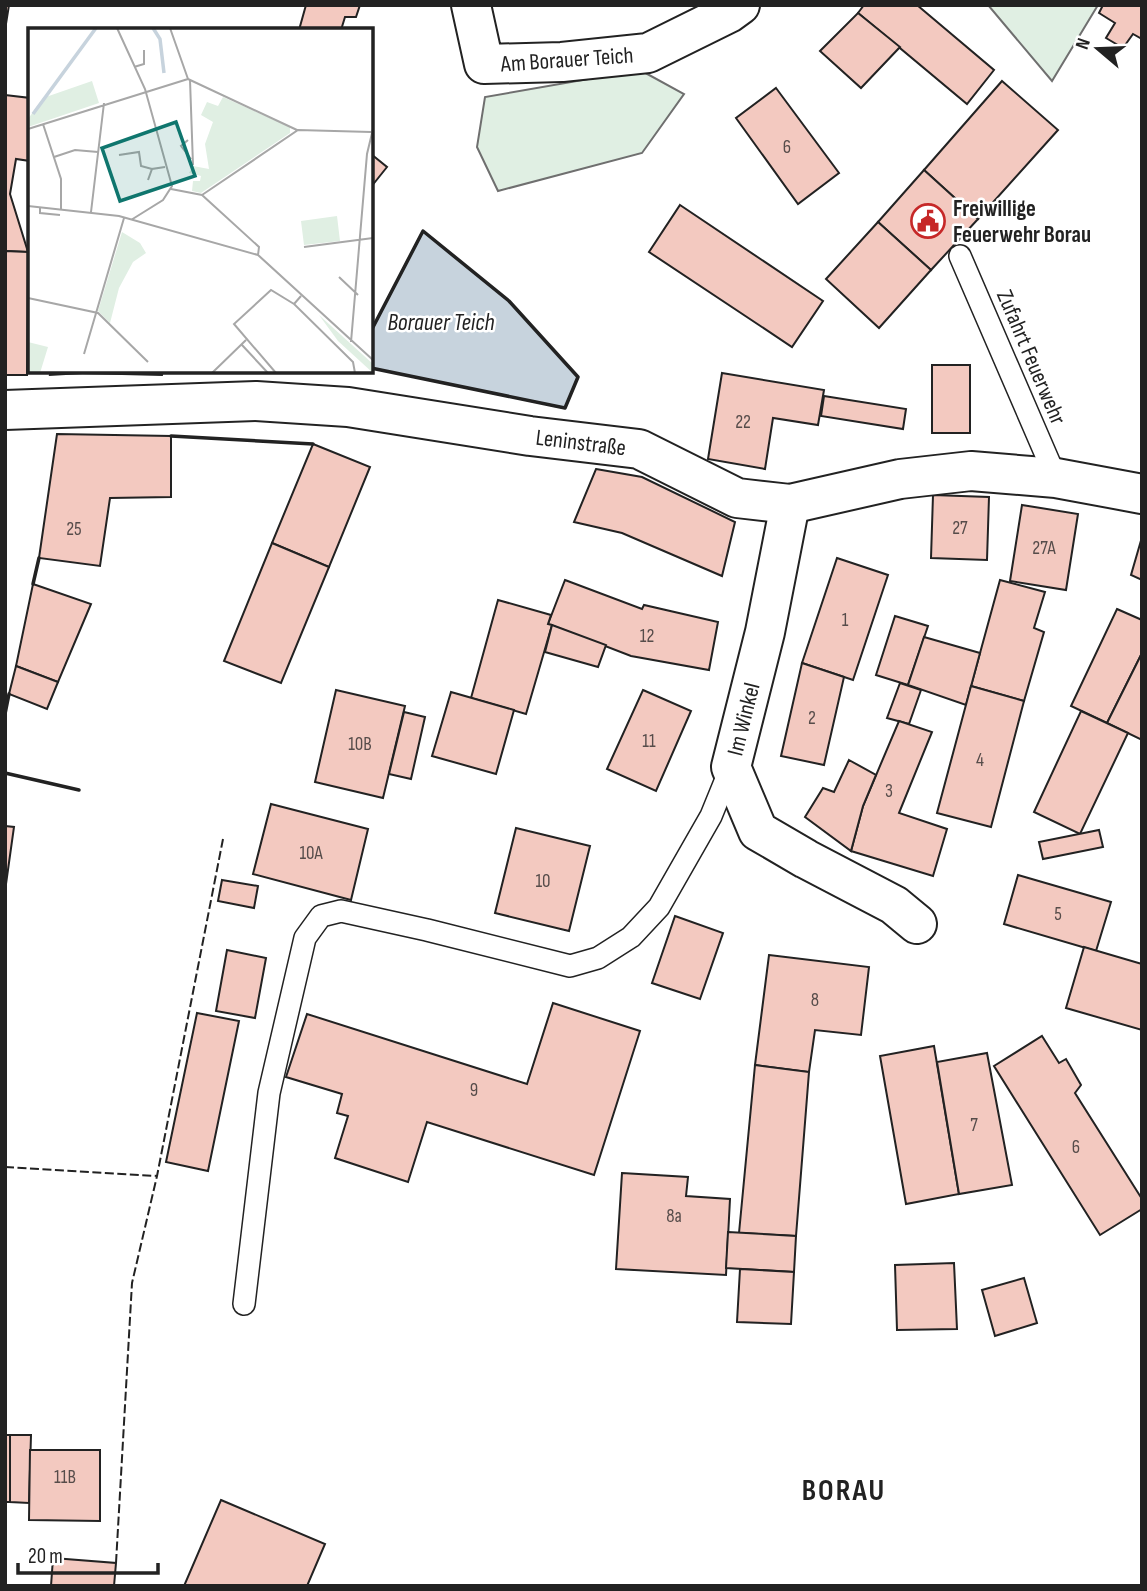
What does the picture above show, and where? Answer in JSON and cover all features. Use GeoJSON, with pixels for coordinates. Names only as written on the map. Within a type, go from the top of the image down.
{"type":"FeatureCollection","features":[{"type":"Feature","properties":{"kind":"street","name":"Am Borauer Teich"},"geometry":{"type":"LineString","coordinates":[[471,5],[484,64],[562,62],[648,53],[740,5]]}},
{"type":"Feature","properties":{"kind":"street","name":"Leninstraße"},"geometry":{"type":"LineString","coordinates":[[5,410],[264,386],[348,407],[530,436],[639,449],[737,498],[790,504],[900,479],[971,471],[1056,478],[1142,494]]}},
{"type":"Feature","properties":{"kind":"street","name":"Im Winkel"},"geometry":{"type":"LineString","coordinates":[[790,504],[765,632],[731,767],[758,831],[894,905],[917,924]]}},
{"type":"Feature","properties":{"kind":"lane","name":"Zufahrt Feuerwehr"},"geometry":{"type":"LineString","coordinates":[[960,256],[1056,478]]}},
{"type":"Feature","properties":{"kind":"lane"},"geometry":{"type":"LineString","coordinates":[[243,1304],[269,1093],[305,938],[321,916],[341,911],[570,966],[598,958],[631,937],[659,907],[711,816],[731,767]]}},
{"type":"Feature","properties":{"kind":"green space"},"geometry":{"type":"Polygon","coordinates":[[[988,5],[1098,5],[1052,81],[988,5]]]}},
{"type":"Feature","properties":{"kind":"green space"},"geometry":{"type":"Polygon","coordinates":[[[640,70],[684,94],[642,153],[498,191],[477,147],[485,97],[640,70]]]}},
{"type":"Feature","properties":{"kind":"water","name":"Borauer Teich"},"geometry":{"type":"Polygon","coordinates":[[[423,231],[509,301],[578,377],[565,408],[373,368],[373,327],[423,231]]]}},
{"type":"Feature","properties":{"kind":"building"},"geometry":{"type":"Polygon","coordinates":[[[5,5],[9,5],[5,30],[5,5]]]}},
{"type":"Feature","properties":{"kind":"building"},"geometry":{"type":"Polygon","coordinates":[[[306,5],[360,5],[356,17],[345,17],[342,28],[300,28],[306,5]]]}},
{"type":"Feature","properties":{"kind":"building"},"geometry":{"type":"Polygon","coordinates":[[[864,5],[917,5],[994,70],[967,104],[858,13],[864,5]]]}},
{"type":"Feature","properties":{"kind":"building"},"geometry":{"type":"Polygon","coordinates":[[[1103,5],[1142,5],[1142,39],[1133,34],[1123,48],[1106,38],[1115,23],[1099,13],[1103,5]]]}},
{"type":"Feature","properties":{"kind":"building"},"geometry":{"type":"Polygon","coordinates":[[[858,13],[900,47],[861,88],[820,51],[858,13]]]}},
{"type":"Feature","properties":{"kind":"building"},"geometry":{"type":"Polygon","coordinates":[[[1002,81],[1058,130],[978,219],[924,170],[1002,81]]]}},
{"type":"Feature","properties":{"kind":"building"},"geometry":{"type":"Polygon","coordinates":[[[776,88],[839,173],[798,204],[736,118],[776,88]]]}},
{"type":"Feature","properties":{"kind":"building"},"geometry":{"type":"Polygon","coordinates":[[[5,95],[28,98],[28,161],[16,159],[10,194],[28,252],[5,251],[5,95]]]}},
{"type":"Feature","properties":{"kind":"building"},"geometry":{"type":"Polygon","coordinates":[[[373,156],[387,167],[373,184],[373,156]]]}},
{"type":"Feature","properties":{"kind":"building","name":"Freiwillige Feuerwehr Borau"},"geometry":{"type":"Polygon","coordinates":[[[924,170],[978,219],[931,270],[878,222],[924,170]]]}},
{"type":"Feature","properties":{"kind":"building"},"geometry":{"type":"Polygon","coordinates":[[[680,205],[823,301],[792,347],[649,252],[680,205]]]}},
{"type":"Feature","properties":{"kind":"building"},"geometry":{"type":"Polygon","coordinates":[[[878,222],[931,270],[879,328],[826,279],[878,222]]]}},
{"type":"Feature","properties":{"kind":"building"},"geometry":{"type":"Polygon","coordinates":[[[5,251],[28,252],[27,375],[5,375],[5,251]]]}},
{"type":"Feature","properties":{"kind":"building"},"geometry":{"type":"Polygon","coordinates":[[[932,365],[970,365],[970,433],[932,433],[932,365]]]}},
{"type":"Feature","properties":{"kind":"building"},"geometry":{"type":"Polygon","coordinates":[[[50,373],[82,373],[50,375],[50,373]]]}},
{"type":"Feature","properties":{"kind":"building"},"geometry":{"type":"Polygon","coordinates":[[[82,373],[162,373],[162,375],[82,373]]]}},
{"type":"Feature","properties":{"kind":"building"},"geometry":{"type":"Polygon","coordinates":[[[722,373],[824,390],[818,425],[773,418],[765,469],[708,459],[722,373]]]}},
{"type":"Feature","properties":{"kind":"building"},"geometry":{"type":"Polygon","coordinates":[[[824,396],[906,409],[903,429],[821,416],[824,396]]]}},
{"type":"Feature","properties":{"kind":"building"},"geometry":{"type":"Polygon","coordinates":[[[57,434],[171,436],[171,497],[110,498],[100,566],[39,558],[57,434]]]}},
{"type":"Feature","properties":{"kind":"building"},"geometry":{"type":"Polygon","coordinates":[[[313,444],[370,467],[329,567],[272,543],[313,444]]]}},
{"type":"Feature","properties":{"kind":"building"},"geometry":{"type":"Polygon","coordinates":[[[596,469],[642,477],[735,522],[722,576],[622,533],[574,522],[596,469]]]}},
{"type":"Feature","properties":{"kind":"building"},"geometry":{"type":"Polygon","coordinates":[[[933,495],[989,497],[987,560],[931,558],[933,495]]]}},
{"type":"Feature","properties":{"kind":"building"},"geometry":{"type":"Polygon","coordinates":[[[1022,505],[1078,514],[1066,590],[1010,581],[1022,505]]]}},
{"type":"Feature","properties":{"kind":"building"},"geometry":{"type":"Polygon","coordinates":[[[1142,537],[1142,580],[1131,575],[1142,537]]]}},
{"type":"Feature","properties":{"kind":"building"},"geometry":{"type":"Polygon","coordinates":[[[272,543],[329,567],[281,683],[224,661],[272,543]]]}},
{"type":"Feature","properties":{"kind":"building"},"geometry":{"type":"Polygon","coordinates":[[[837,558],[888,575],[853,680],[802,663],[837,558]]]}},
{"type":"Feature","properties":{"kind":"building"},"geometry":{"type":"Polygon","coordinates":[[[565,580],[642,609],[644,605],[718,622],[709,670],[631,656],[548,624],[565,580]]]}},
{"type":"Feature","properties":{"kind":"building"},"geometry":{"type":"Polygon","coordinates":[[[1000,580],[1045,592],[1034,628],[1044,632],[1024,701],[971,686],[1000,580]]]}},
{"type":"Feature","properties":{"kind":"building"},"geometry":{"type":"Polygon","coordinates":[[[33,584],[91,604],[58,682],[16,666],[33,584]]]}},
{"type":"Feature","properties":{"kind":"building"},"geometry":{"type":"Polygon","coordinates":[[[498,600],[551,615],[548,624],[552,625],[526,714],[471,698],[498,600]]]}},
{"type":"Feature","properties":{"kind":"building"},"geometry":{"type":"Polygon","coordinates":[[[1117,609],[1142,620],[1142,653],[1107,723],[1071,706],[1117,609]]]}},
{"type":"Feature","properties":{"kind":"building"},"geometry":{"type":"Polygon","coordinates":[[[895,616],[928,626],[908,685],[876,675],[895,616]]]}},
{"type":"Feature","properties":{"kind":"building"},"geometry":{"type":"Polygon","coordinates":[[[552,625],[606,645],[598,667],[545,652],[552,625]]]}},
{"type":"Feature","properties":{"kind":"building"},"geometry":{"type":"Polygon","coordinates":[[[924,637],[980,653],[966,705],[908,685],[924,637]]]}},
{"type":"Feature","properties":{"kind":"building"},"geometry":{"type":"Polygon","coordinates":[[[1142,653],[1142,740],[1107,723],[1142,653]]]}},
{"type":"Feature","properties":{"kind":"building"},"geometry":{"type":"Polygon","coordinates":[[[802,663],[844,677],[824,765],[781,756],[802,663]]]}},
{"type":"Feature","properties":{"kind":"building"},"geometry":{"type":"Polygon","coordinates":[[[16,666],[58,682],[47,709],[9,694],[16,666]]]}},
{"type":"Feature","properties":{"kind":"building"},"geometry":{"type":"Polygon","coordinates":[[[900,683],[921,690],[909,724],[887,718],[900,683]]]}},
{"type":"Feature","properties":{"kind":"building"},"geometry":{"type":"Polygon","coordinates":[[[971,686],[1024,701],[991,827],[937,813],[971,686]]]}},
{"type":"Feature","properties":{"kind":"building"},"geometry":{"type":"Polygon","coordinates":[[[336,690],[405,706],[383,798],[315,782],[336,690]]]}},
{"type":"Feature","properties":{"kind":"building"},"geometry":{"type":"Polygon","coordinates":[[[643,690],[691,711],[656,791],[607,769],[643,690]]]}},
{"type":"Feature","properties":{"kind":"building"},"geometry":{"type":"Polygon","coordinates":[[[451,692],[514,710],[496,774],[432,756],[451,692]]]}},
{"type":"Feature","properties":{"kind":"building"},"geometry":{"type":"Polygon","coordinates":[[[1081,711],[1128,733],[1080,834],[1034,812],[1081,711]]]}},
{"type":"Feature","properties":{"kind":"building"},"geometry":{"type":"Polygon","coordinates":[[[404,712],[425,717],[411,779],[389,774],[404,712]]]}},
{"type":"Feature","properties":{"kind":"building"},"geometry":{"type":"Polygon","coordinates":[[[899,721],[932,732],[899,813],[947,829],[933,876],[851,851],[863,806],[899,721]]]}},
{"type":"Feature","properties":{"kind":"building"},"geometry":{"type":"Polygon","coordinates":[[[849,760],[876,775],[863,806],[851,851],[805,817],[823,788],[834,792],[849,760]]]}},
{"type":"Feature","properties":{"kind":"building"},"geometry":{"type":"Polygon","coordinates":[[[271,804],[368,829],[351,900],[253,874],[271,804]]]}},
{"type":"Feature","properties":{"kind":"building"},"geometry":{"type":"Polygon","coordinates":[[[5,826],[14,827],[6,884],[5,884],[5,826]]]}},
{"type":"Feature","properties":{"kind":"building"},"geometry":{"type":"Polygon","coordinates":[[[516,828],[590,846],[569,931],[495,913],[516,828]]]}},
{"type":"Feature","properties":{"kind":"building"},"geometry":{"type":"Polygon","coordinates":[[[1099,830],[1103,847],[1043,859],[1039,842],[1099,830]]]}},
{"type":"Feature","properties":{"kind":"building"},"geometry":{"type":"Polygon","coordinates":[[[1018,875],[1111,902],[1096,951],[1004,924],[1018,875]]]}},
{"type":"Feature","properties":{"kind":"building"},"geometry":{"type":"Polygon","coordinates":[[[222,880],[258,886],[254,908],[218,901],[222,880]]]}},
{"type":"Feature","properties":{"kind":"building"},"geometry":{"type":"Polygon","coordinates":[[[675,916],[723,933],[700,999],[652,983],[675,916]]]}},
{"type":"Feature","properties":{"kind":"building"},"geometry":{"type":"Polygon","coordinates":[[[1084,947],[1142,964],[1142,1030],[1066,1008],[1084,947]]]}},
{"type":"Feature","properties":{"kind":"building"},"geometry":{"type":"Polygon","coordinates":[[[227,950],[266,958],[255,1018],[216,1011],[227,950]]]}},
{"type":"Feature","properties":{"kind":"building"},"geometry":{"type":"Polygon","coordinates":[[[769,955],[869,967],[861,1035],[815,1030],[809,1072],[755,1065],[769,955]]]}},
{"type":"Feature","properties":{"kind":"building"},"geometry":{"type":"Polygon","coordinates":[[[553,1003],[640,1031],[594,1175],[427,1122],[408,1182],[335,1158],[348,1116],[337,1113],[342,1094],[286,1077],[307,1014],[527,1084],[553,1003]]]}},
{"type":"Feature","properties":{"kind":"building"},"geometry":{"type":"Polygon","coordinates":[[[197,1013],[239,1021],[208,1171],[166,1162],[197,1013]]]}},
{"type":"Feature","properties":{"kind":"building"},"geometry":{"type":"Polygon","coordinates":[[[1042,1036],[1059,1063],[1066,1059],[1081,1085],[1075,1093],[1142,1199],[1142,1209],[1100,1235],[994,1066],[1042,1036]]]}},
{"type":"Feature","properties":{"kind":"building"},"geometry":{"type":"Polygon","coordinates":[[[934,1046],[959,1194],[906,1204],[880,1056],[934,1046]]]}},
{"type":"Feature","properties":{"kind":"building"},"geometry":{"type":"Polygon","coordinates":[[[987,1053],[1012,1185],[959,1194],[937,1062],[987,1053]]]}},
{"type":"Feature","properties":{"kind":"building"},"geometry":{"type":"Polygon","coordinates":[[[755,1065],[809,1072],[796,1236],[739,1233],[755,1065]]]}},
{"type":"Feature","properties":{"kind":"building"},"geometry":{"type":"Polygon","coordinates":[[[622,1173],[688,1177],[686,1196],[730,1199],[726,1275],[616,1269],[622,1173]]]}},
{"type":"Feature","properties":{"kind":"building"},"geometry":{"type":"Polygon","coordinates":[[[728,1232],[796,1236],[794,1272],[726,1268],[728,1232]]]}},
{"type":"Feature","properties":{"kind":"building"},"geometry":{"type":"Polygon","coordinates":[[[954,1263],[957,1329],[897,1330],[895,1265],[954,1263]]]}},
{"type":"Feature","properties":{"kind":"building"},"geometry":{"type":"Polygon","coordinates":[[[740,1269],[794,1272],[791,1324],[737,1322],[740,1269]]]}},
{"type":"Feature","properties":{"kind":"building"},"geometry":{"type":"Polygon","coordinates":[[[1024,1278],[1037,1323],[995,1336],[982,1290],[1024,1278]]]}},
{"type":"Feature","properties":{"kind":"building"},"geometry":{"type":"Polygon","coordinates":[[[5,1435],[10,1435],[10,1502],[5,1502],[5,1435]]]}},
{"type":"Feature","properties":{"kind":"building"},"geometry":{"type":"Polygon","coordinates":[[[10,1435],[31,1435],[29,1503],[10,1502],[10,1435]]]}},
{"type":"Feature","properties":{"kind":"building"},"geometry":{"type":"Polygon","coordinates":[[[30,1450],[100,1450],[100,1521],[29,1520],[30,1450]]]}},
{"type":"Feature","properties":{"kind":"building"},"geometry":{"type":"Polygon","coordinates":[[[221,1500],[325,1544],[307,1586],[184,1586],[221,1500]]]}},
{"type":"Feature","properties":{"kind":"building"},"geometry":{"type":"Polygon","coordinates":[[[53,1558],[116,1563],[114,1586],[51,1586],[53,1558]]]}},
{"type":"Feature","properties":{"kind":"fence"},"geometry":{"type":"LineString","coordinates":[[116,1563],[132,1283],[157,1176],[223,839]]}},
{"type":"Feature","properties":{"kind":"fence"},"geometry":{"type":"LineString","coordinates":[[5,1167],[157,1176]]}},
{"type":"Feature","properties":{"kind":"wall"},"geometry":{"type":"LineString","coordinates":[[373,327],[423,231],[509,301],[578,377],[565,408],[373,368]]}},
{"type":"Feature","properties":{"kind":"wall"},"geometry":{"type":"LineString","coordinates":[[171,436],[313,444]]}},
{"type":"Feature","properties":{"kind":"wall"},"geometry":{"type":"LineString","coordinates":[[33,584],[39,558]]}},
{"type":"Feature","properties":{"kind":"wall"},"geometry":{"type":"LineString","coordinates":[[5,714],[9,694]]}},
{"type":"Feature","properties":{"kind":"wall"},"geometry":{"type":"LineString","coordinates":[[5,773],[79,790]]}},
{"type":"Feature","properties":{"kind":"place","name":"Freiwillige Feuerwehr Borau"},"geometry":{"type":"Point","coordinates":[928,221]}},
{"type":"Feature","properties":{"kind":"district","name":"BORAU"},"geometry":{"type":"Point","coordinates":[844,1490]}}]}
